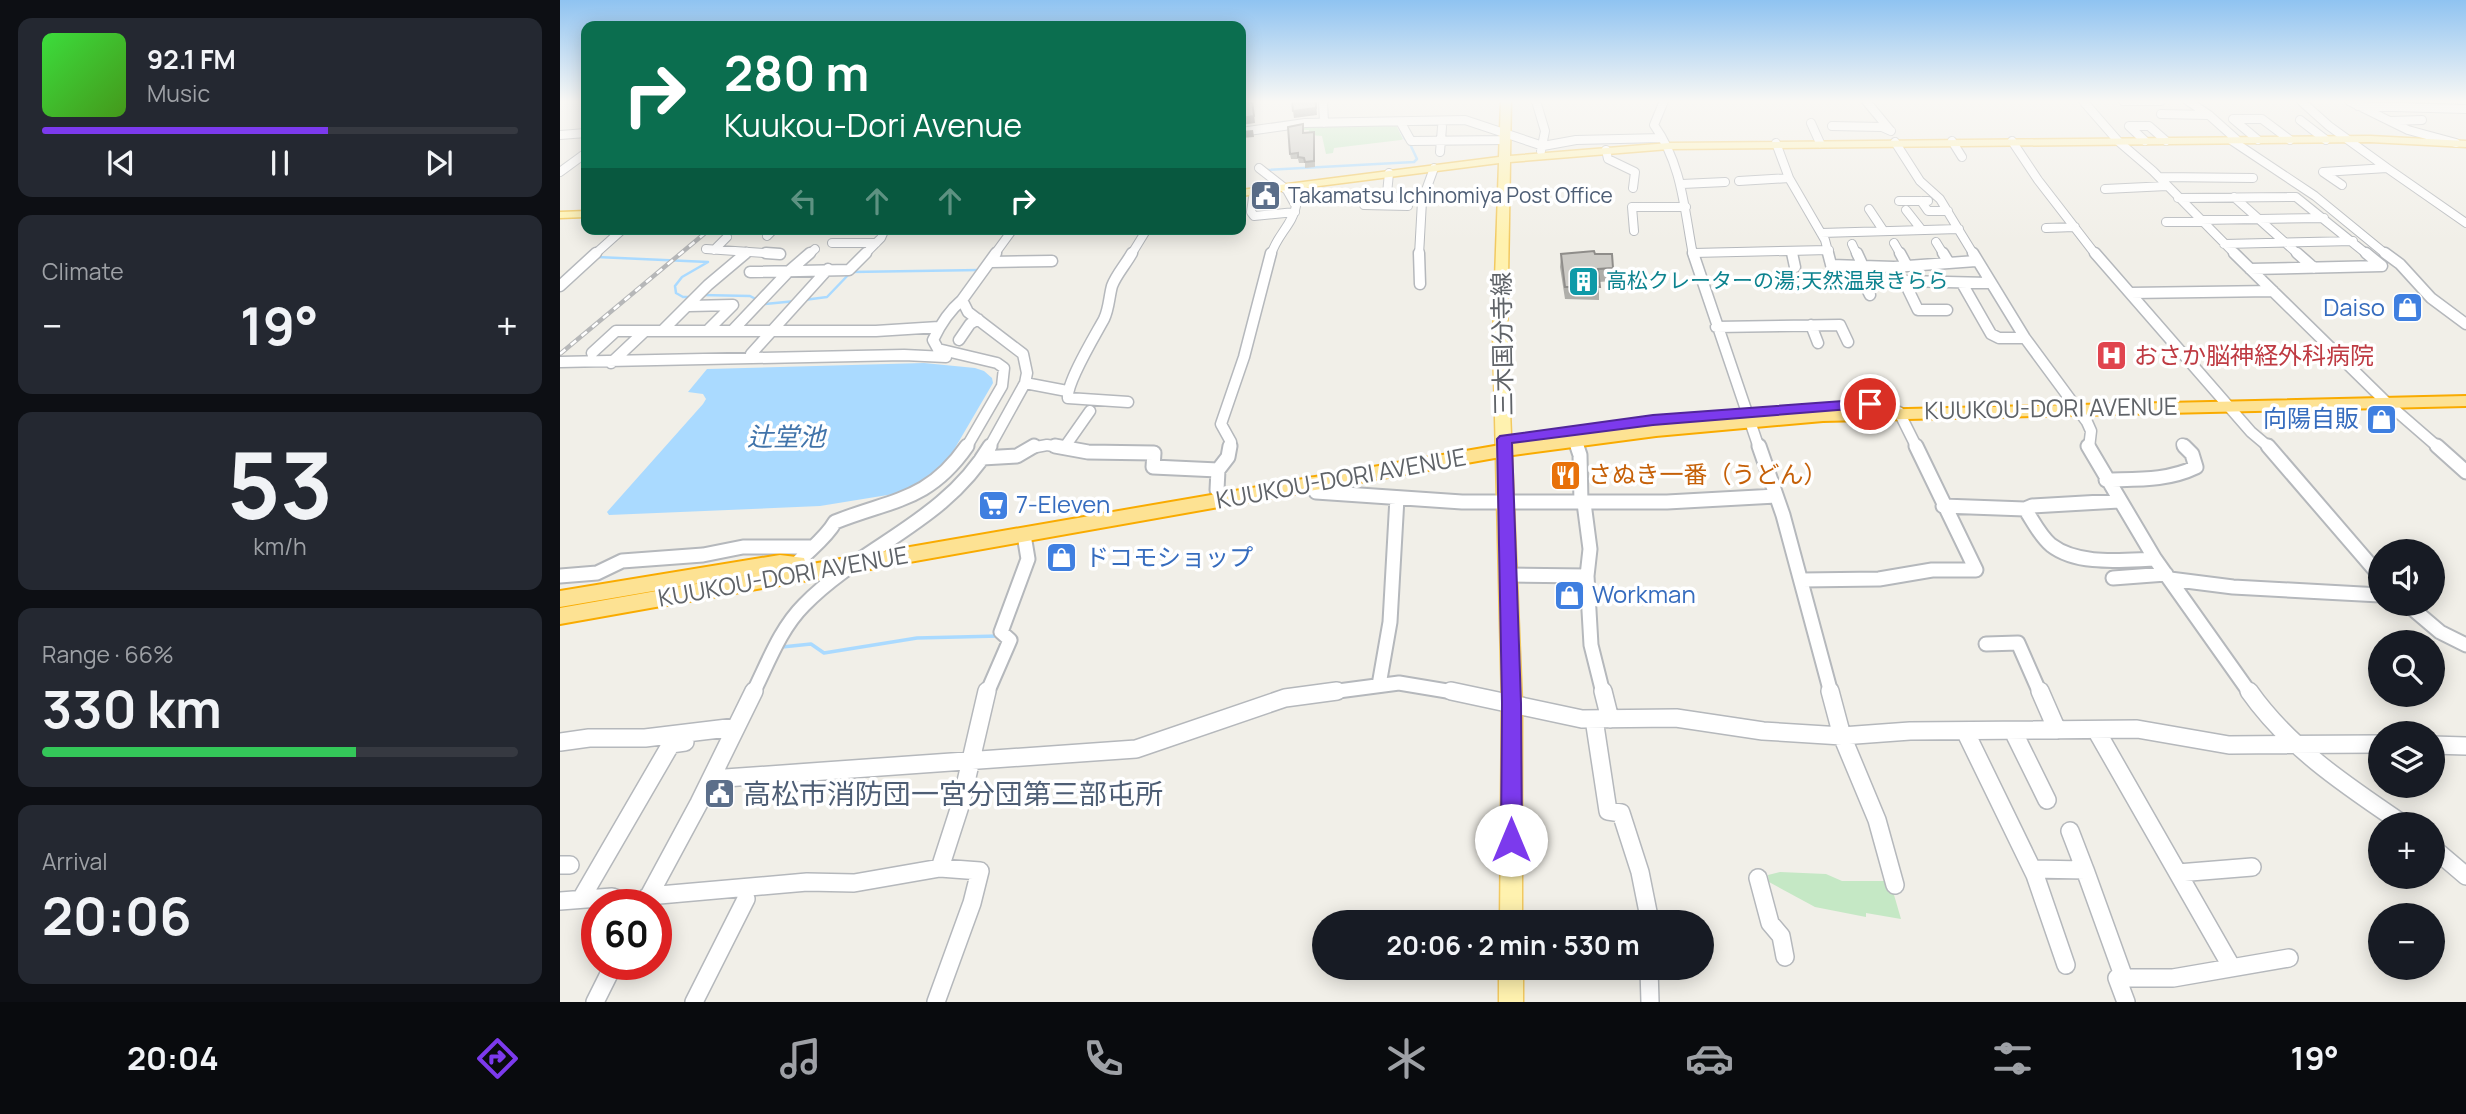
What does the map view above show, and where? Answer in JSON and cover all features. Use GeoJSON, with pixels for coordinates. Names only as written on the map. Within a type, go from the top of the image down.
{"type":"FeatureCollection","features":[{"type":"Feature","properties":{"kind":"highway","name":"KUUKOU-DORI AVENUE"},"geometry":{"type":"LineString","coordinates":[[560,616],[795,569],[882,548],[1217,490],[1505,445],[1574,440],[1822,406],[2382,398],[2466,392]]}},
{"type":"Feature","properties":{"kind":"highway","name":"KUUKOU-DORI AVENUE"},"geometry":{"type":"LineString","coordinates":[[2382,398],[2466,401]]}},
{"type":"Feature","properties":{"kind":"highway","name":"KUUKOU-DORI AVENUE"},"geometry":{"type":"LineString","coordinates":[[560,605],[795,569],[858,564],[1312,484],[1594,427],[1747,416],[2073,404]]}},
{"type":"Feature","properties":{"kind":"highway"},"geometry":{"type":"LineString","coordinates":[[560,599],[780,562],[795,569],[775,587],[560,625]]}},
{"type":"Feature","properties":{"kind":"main road","name":"三木国分寺線"},"geometry":{"type":"LineString","coordinates":[[1505,148],[1500,337],[1512,703],[1511,910]]}},
{"type":"Feature","properties":{"kind":"main road"},"geometry":{"type":"LineString","coordinates":[[1246,192],[1506,159],[1542,151],[1617,148]]}},
{"type":"Feature","properties":{"kind":"main road"},"geometry":{"type":"LineString","coordinates":[[560,215],[581,214]]}},
{"type":"Feature","properties":{"kind":"main road"},"geometry":{"type":"LineString","coordinates":[[1511,980],[1511,1002]]}},
{"type":"Feature","properties":{"kind":"street"},"geometry":{"type":"LineString","coordinates":[[1440,148],[1440,152]]}},
{"type":"Feature","properties":{"kind":"street"},"geometry":{"type":"LineString","coordinates":[[1533,148],[1542,151],[1552,148]]}},
{"type":"Feature","properties":{"kind":"street"},"geometry":{"type":"LineString","coordinates":[[1667,148],[1682,184],[1693,253],[1716,327],[1776,496],[1802,580],[1842,736],[1877,820],[1895,885]]}},
{"type":"Feature","properties":{"kind":"street"},"geometry":{"type":"LineString","coordinates":[[1777,148],[1789,178],[1829,250],[1834,276],[1842,279],[1862,279],[1870,295]]}},
{"type":"Feature","properties":{"kind":"street"},"geometry":{"type":"LineString","coordinates":[[1901,148],[1919,180],[1948,211],[2025,338],[2091,431],[2088,447],[2155,559],[2256,701],[2294,743],[2341,782],[2385,812]]}},
{"type":"Feature","properties":{"kind":"street"},"geometry":{"type":"LineString","coordinates":[[1956,148],[1962,157]]}},
{"type":"Feature","properties":{"kind":"street"},"geometry":{"type":"LineString","coordinates":[[2016,148],[2049,197],[2147,316],[2368,562]]}},
{"type":"Feature","properties":{"kind":"street"},"geometry":{"type":"LineString","coordinates":[[2126,148],[2156,174],[2382,398],[2464,468]]}},
{"type":"Feature","properties":{"kind":"street"},"geometry":{"type":"LineString","coordinates":[[2245,148],[2315,197],[2400,264],[2431,298],[2466,324]]}},
{"type":"Feature","properties":{"kind":"street"},"geometry":{"type":"LineString","coordinates":[[2360,148],[2466,223]]}},
{"type":"Feature","properties":{"kind":"street"},"geometry":{"type":"LineString","coordinates":[[1606,150],[1608,159],[1617,166],[1635,172],[1633,186],[1621,180]]}},
{"type":"Feature","properties":{"kind":"street"},"geometry":{"type":"LineString","coordinates":[[560,158],[581,157]]}},
{"type":"Feature","properties":{"kind":"street"},"geometry":{"type":"LineString","coordinates":[[560,172],[581,159]]}},
{"type":"Feature","properties":{"kind":"street"},"geometry":{"type":"LineString","coordinates":[[1420,284],[1423,270],[1419,262],[1418,233],[1422,221],[1423,196],[1434,168]]}},
{"type":"Feature","properties":{"kind":"street"},"geometry":{"type":"LineString","coordinates":[[2354,184],[2337,185],[2323,172],[2387,168]]}},
{"type":"Feature","properties":{"kind":"street"},"geometry":{"type":"LineString","coordinates":[[1259,169],[1295,199],[1334,198]]}},
{"type":"Feature","properties":{"kind":"street"},"geometry":{"type":"LineString","coordinates":[[2156,174],[2217,170]]}},
{"type":"Feature","properties":{"kind":"street"},"geometry":{"type":"LineString","coordinates":[[1386,202],[1389,173]]}},
{"type":"Feature","properties":{"kind":"street"},"geometry":{"type":"LineString","coordinates":[[2156,174],[2253,178]]}},
{"type":"Feature","properties":{"kind":"street"},"geometry":{"type":"LineString","coordinates":[[1739,181],[1789,178]]}},
{"type":"Feature","properties":{"kind":"street"},"geometry":{"type":"LineString","coordinates":[[1682,184],[1725,182]]}},
{"type":"Feature","properties":{"kind":"street"},"geometry":{"type":"LineString","coordinates":[[2105,188],[2167,186]]}},
{"type":"Feature","properties":{"kind":"street"},"geometry":{"type":"LineString","coordinates":[[1254,191],[1251,212],[1254,216],[1295,212]]}},
{"type":"Feature","properties":{"kind":"street"},"geometry":{"type":"LineString","coordinates":[[1364,205],[1423,196]]}},
{"type":"Feature","properties":{"kind":"street"},"geometry":{"type":"LineString","coordinates":[[2234,197],[2314,268]]}},
{"type":"Feature","properties":{"kind":"street"},"geometry":{"type":"LineString","coordinates":[[2178,198],[2296,197],[2382,266],[2250,269]]}},
{"type":"Feature","properties":{"kind":"street"},"geometry":{"type":"LineString","coordinates":[[1217,490],[1218,470],[1228,457],[1231,442],[1221,424],[1233,394],[1276,237],[1295,212],[1295,199]]}},
{"type":"Feature","properties":{"kind":"street"},"geometry":{"type":"LineString","coordinates":[[1901,203],[1924,201],[1928,211],[1948,211]]}},
{"type":"Feature","properties":{"kind":"street"},"geometry":{"type":"LineString","coordinates":[[1386,202],[1408,206]]}},
{"type":"Feature","properties":{"kind":"street"},"geometry":{"type":"LineString","coordinates":[[1901,203],[1921,229]]}},
{"type":"Feature","properties":{"kind":"street"},"geometry":{"type":"LineString","coordinates":[[1634,231],[1632,207],[1686,208]]}},
{"type":"Feature","properties":{"kind":"street"},"geometry":{"type":"LineString","coordinates":[[1869,209],[1883,230]]}},
{"type":"Feature","properties":{"kind":"street"},"geometry":{"type":"LineString","coordinates":[[2166,222],[2339,217]]}},
{"type":"Feature","properties":{"kind":"street"},"geometry":{"type":"LineString","coordinates":[[2060,237],[2049,228],[2075,227]]}},
{"type":"Feature","properties":{"kind":"street"},"geometry":{"type":"LineString","coordinates":[[1821,233],[1959,229]]}},
{"type":"Feature","properties":{"kind":"street"},"geometry":{"type":"LineString","coordinates":[[560,286],[617,235]]}},
{"type":"Feature","properties":{"kind":"street"},"geometry":{"type":"LineString","coordinates":[[727,237],[710,249],[747,252],[784,250],[756,272],[788,272],[849,270],[881,235]]}},
{"type":"Feature","properties":{"kind":"street"},"geometry":{"type":"LineString","coordinates":[[795,569],[812,547],[827,536],[835,522],[914,496],[929,489],[951,471],[1002,386],[1004,368],[997,363],[938,349],[933,340],[939,327],[1009,235]]}},
{"type":"Feature","properties":{"kind":"street"},"geometry":{"type":"LineString","coordinates":[[1128,401],[1068,398],[1067,391],[1081,366],[1088,343],[1105,317],[1113,284],[1144,235]]}},
{"type":"Feature","properties":{"kind":"street"},"geometry":{"type":"LineString","coordinates":[[2224,244],[2353,241]]}},
{"type":"Feature","properties":{"kind":"street"},"geometry":{"type":"LineString","coordinates":[[1936,242],[1949,263]]}},
{"type":"Feature","properties":{"kind":"street"},"geometry":{"type":"LineString","coordinates":[[832,243],[876,243]]}},
{"type":"Feature","properties":{"kind":"street"},"geometry":{"type":"LineString","coordinates":[[1894,243],[1907,266]]}},
{"type":"Feature","properties":{"kind":"street"},"geometry":{"type":"LineString","coordinates":[[1852,244],[1863,266]]}},
{"type":"Feature","properties":{"kind":"street"},"geometry":{"type":"LineString","coordinates":[[733,330],[788,272],[815,249]]}},
{"type":"Feature","properties":{"kind":"street"},"geometry":{"type":"LineString","coordinates":[[1693,253],[1829,250]]}},
{"type":"Feature","properties":{"kind":"street"},"geometry":{"type":"LineString","coordinates":[[1792,251],[1795,267]]}},
{"type":"Feature","properties":{"kind":"street"},"geometry":{"type":"LineString","coordinates":[[663,330],[747,252]]}},
{"type":"Feature","properties":{"kind":"street"},"geometry":{"type":"LineString","coordinates":[[991,262],[1052,261]]}},
{"type":"Feature","properties":{"kind":"street"},"geometry":{"type":"LineString","coordinates":[[1831,265],[1907,266],[1976,261]]}},
{"type":"Feature","properties":{"kind":"street"},"geometry":{"type":"LineString","coordinates":[[1933,264],[1940,277]]}},
{"type":"Feature","properties":{"kind":"street"},"geometry":{"type":"LineString","coordinates":[[751,354],[828,269]]}},
{"type":"Feature","properties":{"kind":"street"},"geometry":{"type":"LineString","coordinates":[[1947,310],[1918,310],[1904,281],[1990,284]]}},
{"type":"Feature","properties":{"kind":"street"},"geometry":{"type":"LineString","coordinates":[[1990,284],[1962,285],[1992,334],[1999,338],[2025,338]]}},
{"type":"Feature","properties":{"kind":"street"},"geometry":{"type":"LineString","coordinates":[[2130,293],[2273,291]]}},
{"type":"Feature","properties":{"kind":"street"},"geometry":{"type":"LineString","coordinates":[[649,889],[711,779],[770,656],[796,612],[829,583],[882,548],[954,494],[982,458],[1025,383],[1027,373],[1023,354],[968,312],[962,300]]}},
{"type":"Feature","properties":{"kind":"street"},"geometry":{"type":"LineString","coordinates":[[689,306],[733,305],[709,329]]}},
{"type":"Feature","properties":{"kind":"street"},"geometry":{"type":"LineString","coordinates":[[959,340],[970,324],[978,319]]}},
{"type":"Feature","properties":{"kind":"street"},"geometry":{"type":"LineString","coordinates":[[1811,325],[1818,343]]}},
{"type":"Feature","properties":{"kind":"street"},"geometry":{"type":"LineString","coordinates":[[1716,327],[1840,325],[1848,342]]}},
{"type":"Feature","properties":{"kind":"street"},"geometry":{"type":"LineString","coordinates":[[592,353],[616,331],[876,331],[939,327]]}},
{"type":"Feature","properties":{"kind":"street"},"geometry":{"type":"LineString","coordinates":[[611,363],[645,331]]}},
{"type":"Feature","properties":{"kind":"street"},"geometry":{"type":"LineString","coordinates":[[562,365],[904,355],[971,357]]}},
{"type":"Feature","properties":{"kind":"street"},"geometry":{"type":"LineString","coordinates":[[1025,383],[1067,391]]}},
{"type":"Feature","properties":{"kind":"street"},"geometry":{"type":"LineString","coordinates":[[1064,448],[1090,411]]}},
{"type":"Feature","properties":{"kind":"street"},"geometry":{"type":"LineString","coordinates":[[1802,580],[1879,579],[1931,570],[1976,570],[1899,412]]}},
{"type":"Feature","properties":{"kind":"street"},"geometry":{"type":"LineString","coordinates":[[1574,440],[1580,455],[1582,503],[1590,548],[1587,576],[1591,645],[1602,719],[1608,811],[1621,813],[1640,872],[1648,910]]}},
{"type":"Feature","properties":{"kind":"street"},"geometry":{"type":"LineString","coordinates":[[2106,480],[2171,477],[2188,472],[2196,467],[2192,454],[2182,444]]}},
{"type":"Feature","properties":{"kind":"street"},"geometry":{"type":"LineString","coordinates":[[982,458],[1017,456],[1035,446],[1088,452],[1154,453],[1153,467],[1218,470]]}},
{"type":"Feature","properties":{"kind":"street"},"geometry":{"type":"LineString","coordinates":[[1312,484],[1317,492],[1462,502],[1582,503],[1776,496]]}},
{"type":"Feature","properties":{"kind":"street"},"geometry":{"type":"LineString","coordinates":[[1378,685],[1390,622],[1397,498]]}},
{"type":"Feature","properties":{"kind":"street"},"geometry":{"type":"LineString","coordinates":[[1943,506],[2025,509],[2032,506],[2119,501]]}},
{"type":"Feature","properties":{"kind":"street"},"geometry":{"type":"LineString","coordinates":[[2025,509],[2054,548],[2080,556],[2114,560],[2155,559]]}},
{"type":"Feature","properties":{"kind":"street"},"geometry":{"type":"LineString","coordinates":[[940,867],[961,803],[987,692],[1010,640],[1001,632],[1028,559],[1024,535]]}},
{"type":"Feature","properties":{"kind":"street"},"geometry":{"type":"LineString","coordinates":[[560,576],[597,573],[622,561],[703,555],[743,547],[812,547]]}},
{"type":"Feature","properties":{"kind":"street"},"geometry":{"type":"LineString","coordinates":[[1509,575],[1587,576]]}},
{"type":"Feature","properties":{"kind":"street"},"geometry":{"type":"LineString","coordinates":[[2113,578],[2168,577],[2233,587],[2368,593]]}},
{"type":"Feature","properties":{"kind":"street"},"geometry":{"type":"LineString","coordinates":[[2421,616],[2440,632],[2466,645]]}},
{"type":"Feature","properties":{"kind":"street"},"geometry":{"type":"LineString","coordinates":[[1986,644],[2018,643],[2057,730]]}},
{"type":"Feature","properties":{"kind":"street"},"geometry":{"type":"LineString","coordinates":[[711,779],[1136,749],[1285,698],[1399,683],[1426,686],[1582,719],[1676,718],[1763,732],[1842,736],[1910,731],[2137,729],[2229,745],[2368,744]]}},
{"type":"Feature","properties":{"kind":"street"},"geometry":{"type":"LineString","coordinates":[[560,742],[645,738],[736,727]]}},
{"type":"Feature","properties":{"kind":"street"},"geometry":{"type":"LineString","coordinates":[[2096,730],[2231,967]]}},
{"type":"Feature","properties":{"kind":"street"},"geometry":{"type":"LineString","coordinates":[[1965,731],[2033,869],[2056,925],[2066,965]]}},
{"type":"Feature","properties":{"kind":"street"},"geometry":{"type":"LineString","coordinates":[[2012,731],[2048,800]]}},
{"type":"Feature","properties":{"kind":"street"},"geometry":{"type":"LineString","coordinates":[[587,889],[671,744],[685,742]]}},
{"type":"Feature","properties":{"kind":"street"},"geometry":{"type":"LineString","coordinates":[[2445,745],[2466,746]]}},
{"type":"Feature","properties":{"kind":"street"},"geometry":{"type":"LineString","coordinates":[[2070,831],[2124,978]]}},
{"type":"Feature","properties":{"kind":"street"},"geometry":{"type":"LineString","coordinates":[[2445,858],[2466,876]]}},
{"type":"Feature","properties":{"kind":"street"},"geometry":{"type":"LineString","coordinates":[[672,898],[807,882],[854,883],[888,879],[940,867],[980,871],[972,903],[936,1002]]}},
{"type":"Feature","properties":{"kind":"street"},"geometry":{"type":"LineString","coordinates":[[2178,873],[2252,867]]}},
{"type":"Feature","properties":{"kind":"street"},"geometry":{"type":"LineString","coordinates":[[2033,869],[2085,870]]}},
{"type":"Feature","properties":{"kind":"street"},"geometry":{"type":"LineString","coordinates":[[1758,878],[1770,923],[1781,936],[1785,957]]}},
{"type":"Feature","properties":{"kind":"street"},"geometry":{"type":"LineString","coordinates":[[694,1002],[746,899]]}},
{"type":"Feature","properties":{"kind":"street"},"geometry":{"type":"LineString","coordinates":[[560,901],[581,900]]}},
{"type":"Feature","properties":{"kind":"street"},"geometry":{"type":"LineString","coordinates":[[2126,1002],[2117,978],[2173,978],[2289,958]]}},
{"type":"Feature","properties":{"kind":"street"},"geometry":{"type":"LineString","coordinates":[[595,1002],[606,980]]}},
{"type":"Feature","properties":{"kind":"street"},"geometry":{"type":"LineString","coordinates":[[1650,980],[1650,1002]]}},
{"type":"Feature","properties":{"kind":"green space"},"geometry":{"type":"Polygon","coordinates":[[[1325,148],[1336,148],[1333,153],[1326,154],[1325,148]]]}},
{"type":"Feature","properties":{"kind":"green space"},"geometry":{"type":"Polygon","coordinates":[[[1780,872],[1826,874],[1842,881],[1890,881],[1901,919],[1866,913],[1866,917],[1815,907],[1769,882],[1768,875],[1780,872]]]}},
{"type":"Feature","properties":{"kind":"water","name":"辻堂池"},"geometry":{"type":"Polygon","coordinates":[[[924,363],[975,368],[984,371],[992,378],[993,383],[941,472],[906,492],[820,506],[609,515],[607,512],[703,404],[706,399],[703,394],[688,392],[707,369],[924,363]]]}},
{"type":"Feature","properties":{"kind":"building"},"geometry":{"type":"Polygon","coordinates":[[[1290,148],[1314,148],[1314,161],[1305,162],[1304,158],[1298,157],[1298,153],[1290,154],[1290,148]]]}},
{"type":"Feature","properties":{"kind":"building"},"geometry":{"type":"Polygon","coordinates":[[[1594,251],[1595,254],[1612,254],[1613,268],[1598,269],[1600,287],[1565,287],[1561,254],[1594,251]]]}},
{"type":"Feature","properties":{"kind":"waterway"},"geometry":{"type":"LineString","coordinates":[[1266,170],[1414,162],[1417,159],[1412,148]]}},
{"type":"Feature","properties":{"kind":"waterway"},"geometry":{"type":"LineString","coordinates":[[597,257],[708,262],[682,277],[675,286],[676,293],[683,297],[694,297]]}},
{"type":"Feature","properties":{"kind":"waterway"},"geometry":{"type":"LineString","coordinates":[[804,300],[827,297],[851,272],[980,270]]}},
{"type":"Feature","properties":{"kind":"waterway"},"geometry":{"type":"LineString","coordinates":[[701,295],[750,296],[765,304],[796,301]]}},
{"type":"Feature","properties":{"kind":"waterway"},"geometry":{"type":"LineString","coordinates":[[782,647],[811,644],[824,653],[917,638],[999,636]]}},
{"type":"Feature","properties":{"kind":"railway"},"geometry":{"type":"LineString","coordinates":[[560,354],[703,235]]}},
{"type":"Feature","properties":{"kind":"place","name":"Takamatsu Ichinomiya Post Office"},"geometry":{"type":"Point","coordinates":[1265,196]}},
{"type":"Feature","properties":{"kind":"place","name":"高松クレーターの湯;天然温泉きらら"},"geometry":{"type":"Point","coordinates":[1583,281]}},
{"type":"Feature","properties":{"kind":"place","name":"Daiso"},"geometry":{"type":"Point","coordinates":[2408,308]}},
{"type":"Feature","properties":{"kind":"place","name":"おさか脳神経外科病院"},"geometry":{"type":"Point","coordinates":[2111,356]}},
{"type":"Feature","properties":{"kind":"place","name":"向陽自販"},"geometry":{"type":"Point","coordinates":[2382,419]}},
{"type":"Feature","properties":{"kind":"place","name":"さぬき一番（うどん）"},"geometry":{"type":"Point","coordinates":[1565,475]}},
{"type":"Feature","properties":{"kind":"place","name":"7-Eleven"},"geometry":{"type":"Point","coordinates":[993,505]}},
{"type":"Feature","properties":{"kind":"place","name":"ドコモショップ"},"geometry":{"type":"Point","coordinates":[1062,558]}},
{"type":"Feature","properties":{"kind":"place","name":"Workman"},"geometry":{"type":"Point","coordinates":[1569,595]}},
{"type":"Feature","properties":{"kind":"place","name":"高松市消防団一宮分団第三部屯所"},"geometry":{"type":"Point","coordinates":[720,794]}},
{"type":"Feature","properties":{"kind":"route"},"geometry":{"type":"LineString","coordinates":[[1511,840],[1512,703],[1505,439],[1745,411],[1870,404]]}}]}
